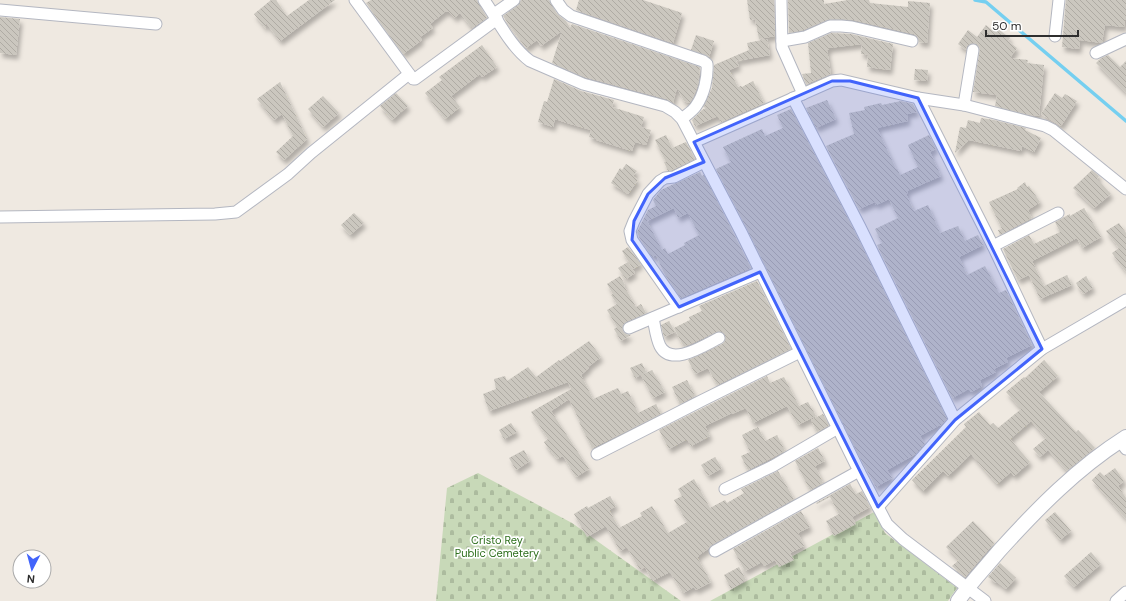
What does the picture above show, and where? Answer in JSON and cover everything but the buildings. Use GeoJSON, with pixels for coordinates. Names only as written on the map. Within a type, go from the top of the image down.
{"type":"FeatureCollection","features":[{"type":"Feature","properties":{"kind":"street"},"geometry":{"type":"LineString","coordinates":[[355,0],[413,79],[416,79],[514,0]]}},
{"type":"Feature","properties":{"kind":"street"},"geometry":{"type":"LineString","coordinates":[[484,0],[514,46],[530,61],[583,84],[665,106],[675,112],[682,119],[887,524],[985,601]]}},
{"type":"Feature","properties":{"kind":"street"},"geometry":{"type":"LineString","coordinates":[[556,0],[563,10],[571,16],[703,61],[707,64],[706,82],[696,107],[682,119]]}},
{"type":"Feature","properties":{"kind":"street"},"geometry":{"type":"LineString","coordinates":[[781,0],[782,47],[798,96],[860,227],[955,420]]}},
{"type":"Feature","properties":{"kind":"street"},"geometry":{"type":"LineString","coordinates":[[1055,36],[1059,0]]}},
{"type":"Feature","properties":{"kind":"street"},"geometry":{"type":"LineString","coordinates":[[0,10],[156,24]]}},
{"type":"Feature","properties":{"kind":"street"},"geometry":{"type":"LineString","coordinates":[[782,41],[805,36],[830,26],[852,27],[912,40]]}},
{"type":"Feature","properties":{"kind":"street"},"geometry":{"type":"LineString","coordinates":[[1096,52],[1126,39]]}},
{"type":"Feature","properties":{"kind":"street"},"geometry":{"type":"LineString","coordinates":[[964,105],[973,50]]}},
{"type":"Feature","properties":{"kind":"street"},"geometry":{"type":"LineString","coordinates":[[0,217],[215,214],[236,212],[288,174],[311,153],[409,74]]}},
{"type":"Feature","properties":{"kind":"street"},"geometry":{"type":"LineString","coordinates":[[694,142],[832,81],[841,80],[918,98],[964,105],[1045,126],[1053,130],[1126,189]]}},
{"type":"Feature","properties":{"kind":"street"},"geometry":{"type":"LineString","coordinates":[[918,98],[993,246],[1042,349]]}},
{"type":"Feature","properties":{"kind":"street"},"geometry":{"type":"LineString","coordinates":[[679,307],[632,240],[630,231],[648,194],[660,181],[704,162]]}},
{"type":"Feature","properties":{"kind":"street"},"geometry":{"type":"LineString","coordinates":[[993,246],[1058,213]]}},
{"type":"Feature","properties":{"kind":"street"},"geometry":{"type":"LineString","coordinates":[[629,328],[760,272]]}},
{"type":"Feature","properties":{"kind":"street"},"geometry":{"type":"LineString","coordinates":[[878,506],[955,420],[1042,349],[1126,300]]}},
{"type":"Feature","properties":{"kind":"street"},"geometry":{"type":"LineString","coordinates":[[653,318],[659,344],[666,354],[672,356],[681,355],[719,338]]}},
{"type":"Feature","properties":{"kind":"street"},"geometry":{"type":"LineString","coordinates":[[597,454],[800,352]]}},
{"type":"Feature","properties":{"kind":"street"},"geometry":{"type":"LineString","coordinates":[[725,489],[773,466],[838,428]]}},
{"type":"Feature","properties":{"kind":"street"},"geometry":{"type":"LineString","coordinates":[[958,601],[967,588],[1027,520],[1075,474],[1124,442]]}},
{"type":"Feature","properties":{"kind":"street"},"geometry":{"type":"LineString","coordinates":[[715,551],[859,470]]}},
{"type":"Feature","properties":{"kind":"street"},"geometry":{"type":"LineString","coordinates":[[1116,601],[1126,592]]}},
{"type":"Feature","properties":{"kind":"highlighted area"},"geometry":{"type":"Polygon","coordinates":[[[832,81],[850,81],[918,98],[1042,349],[955,420],[878,507],[760,272],[679,307],[632,240],[634,221],[648,194],[665,178],[704,162],[694,142],[832,81]]]}},
{"type":"Feature","properties":{"kind":"green space","name":"Cristo Rey Public Cemetery"},"geometry":{"type":"Polygon","coordinates":[[[478,473],[572,523],[681,601],[436,601],[447,488],[478,473]]]}},
{"type":"Feature","properties":{"kind":"green space"},"geometry":{"type":"Polygon","coordinates":[[[874,512],[885,533],[957,588],[948,601],[710,601],[874,512]]]}},
{"type":"Feature","properties":{"kind":"waterway"},"geometry":{"type":"LineString","coordinates":[[975,0],[986,2],[1126,121]]}}]}
